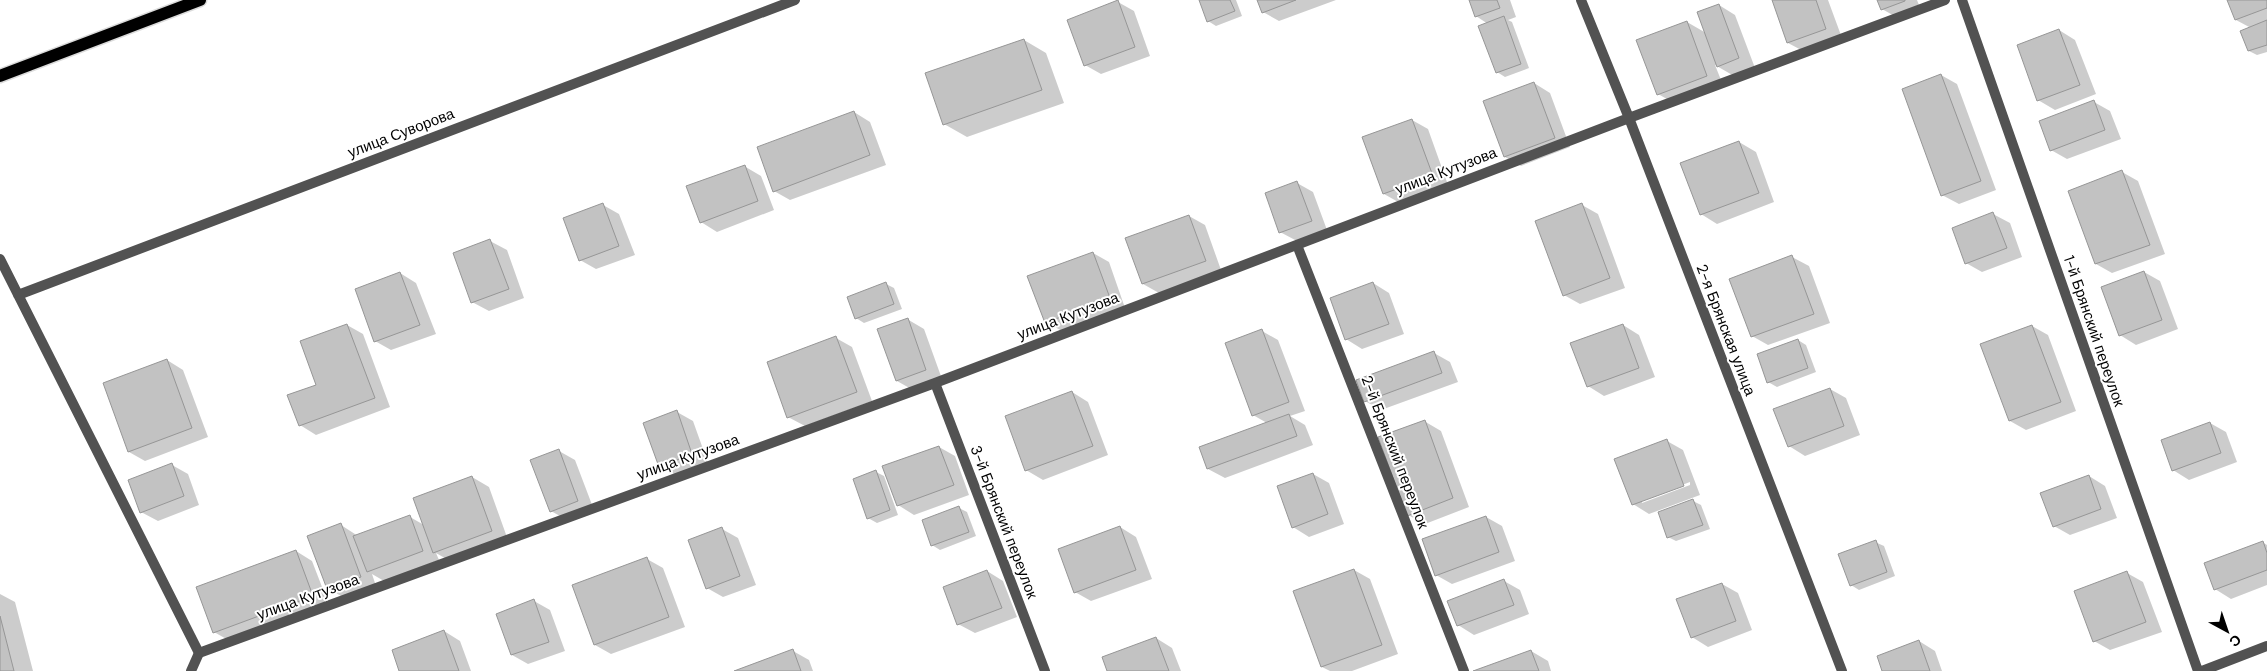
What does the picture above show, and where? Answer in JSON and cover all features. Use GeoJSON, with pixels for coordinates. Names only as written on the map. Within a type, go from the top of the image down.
{"type":"FeatureCollection","features":[{"type":"Feature","properties":{"kind":"main road"},"geometry":{"type":"LineString","coordinates":[[0,76],[200,0]]}},
{"type":"Feature","properties":{"kind":"street","name":"улица Суворова"},"geometry":{"type":"LineString","coordinates":[[18,295],[795,0]]}},
{"type":"Feature","properties":{"kind":"street","name":"2-я Брянская улица"},"geometry":{"type":"LineString","coordinates":[[1581,0],[1629,118],[1842,671]]}},
{"type":"Feature","properties":{"kind":"street","name":"улица Кутузова"},"geometry":{"type":"LineString","coordinates":[[199,653],[935,383],[1629,118],[1945,0]]}},
{"type":"Feature","properties":{"kind":"street","name":"1-й Брянский переулок"},"geometry":{"type":"LineString","coordinates":[[1962,0],[2198,671]]}},
{"type":"Feature","properties":{"kind":"street","name":"2-й Брянский переулок"},"geometry":{"type":"LineString","coordinates":[[1297,245],[1464,671]]}},
{"type":"Feature","properties":{"kind":"street"},"geometry":{"type":"LineString","coordinates":[[0,259],[199,653],[192,671]]}},
{"type":"Feature","properties":{"kind":"street","name":"3-й Брянский переулок"},"geometry":{"type":"LineString","coordinates":[[935,383],[1045,671]]}},
{"type":"Feature","properties":{"kind":"street"},"geometry":{"type":"LineString","coordinates":[[2202,671],[2267,646]]}},
{"type":"Feature","properties":{"kind":"building"},"geometry":{"type":"Polygon","coordinates":[[[1118,0],[1135,47],[1084,66],[1067,20],[1118,0]]]}},
{"type":"Feature","properties":{"kind":"building"},"geometry":{"type":"Polygon","coordinates":[[[1199,0],[1230,0],[1235,11],[1207,22],[1199,0]]]}},
{"type":"Feature","properties":{"kind":"building"},"geometry":{"type":"Polygon","coordinates":[[[1257,0],[1296,0],[1262,13],[1257,0]]]}},
{"type":"Feature","properties":{"kind":"building"},"geometry":{"type":"Polygon","coordinates":[[[1469,0],[1497,0],[1500,8],[1475,17],[1469,0]]]}},
{"type":"Feature","properties":{"kind":"building"},"geometry":{"type":"Polygon","coordinates":[[[1772,0],[1816,0],[1826,29],[1787,43],[1772,0]]]}},
{"type":"Feature","properties":{"kind":"building"},"geometry":{"type":"Polygon","coordinates":[[[1877,0],[1905,0],[1905,1],[1881,10],[1877,0]]]}},
{"type":"Feature","properties":{"kind":"building"},"geometry":{"type":"Polygon","coordinates":[[[2227,0],[2267,0],[2267,8],[2235,20],[2227,0]]]}},
{"type":"Feature","properties":{"kind":"building"},"geometry":{"type":"Polygon","coordinates":[[[1719,4],[1739,58],[1717,67],[1697,12],[1719,4]]]}},
{"type":"Feature","properties":{"kind":"building"},"geometry":{"type":"Polygon","coordinates":[[[1504,16],[1521,64],[1496,73],[1478,26],[1504,16]]]}},
{"type":"Feature","properties":{"kind":"building"},"geometry":{"type":"Polygon","coordinates":[[[2267,20],[2267,45],[2248,51],[2240,31],[2267,20]]]}},
{"type":"Feature","properties":{"kind":"building"},"geometry":{"type":"Polygon","coordinates":[[[1687,21],[1707,76],[1657,95],[1636,40],[1687,21]]]}},
{"type":"Feature","properties":{"kind":"building"},"geometry":{"type":"Polygon","coordinates":[[[2059,29],[2080,85],[2037,101],[2017,45],[2059,29]]]}},
{"type":"Feature","properties":{"kind":"building"},"geometry":{"type":"Polygon","coordinates":[[[1024,39],[1042,90],[943,125],[925,73],[1024,39]]]}},
{"type":"Feature","properties":{"kind":"building"},"geometry":{"type":"Polygon","coordinates":[[[1941,74],[1981,181],[1941,196],[1902,89],[1941,74]]]}},
{"type":"Feature","properties":{"kind":"building"},"geometry":{"type":"Polygon","coordinates":[[[1534,82],[1555,138],[1504,157],[1483,101],[1534,82]]]}},
{"type":"Feature","properties":{"kind":"building"},"geometry":{"type":"Polygon","coordinates":[[[2094,100],[2105,130],[2050,151],[2039,121],[2094,100]]]}},
{"type":"Feature","properties":{"kind":"building"},"geometry":{"type":"Polygon","coordinates":[[[854,111],[870,155],[773,192],[757,147],[854,111]]]}},
{"type":"Feature","properties":{"kind":"building"},"geometry":{"type":"Polygon","coordinates":[[[1412,119],[1433,176],[1383,194],[1362,137],[1412,119]]]}},
{"type":"Feature","properties":{"kind":"building"},"geometry":{"type":"Polygon","coordinates":[[[1739,141],[1759,193],[1700,215],[1680,163],[1739,141]]]}},
{"type":"Feature","properties":{"kind":"building"},"geometry":{"type":"Polygon","coordinates":[[[745,165],[758,201],[700,223],[686,186],[745,165]]]}},
{"type":"Feature","properties":{"kind":"building"},"geometry":{"type":"Polygon","coordinates":[[[2122,170],[2150,245],[2095,264],[2068,191],[2122,170]]]}},
{"type":"Feature","properties":{"kind":"building"},"geometry":{"type":"Polygon","coordinates":[[[1297,181],[1312,221],[1279,233],[1265,193],[1297,181]]]}},
{"type":"Feature","properties":{"kind":"building"},"geometry":{"type":"Polygon","coordinates":[[[603,203],[619,246],[579,261],[563,218],[603,203]]]}},
{"type":"Feature","properties":{"kind":"building"},"geometry":{"type":"Polygon","coordinates":[[[1582,203],[1610,278],[1563,296],[1535,221],[1582,203]]]}},
{"type":"Feature","properties":{"kind":"building"},"geometry":{"type":"Polygon","coordinates":[[[1993,212],[2007,248],[1965,264],[1952,228],[1993,212]]]}},
{"type":"Feature","properties":{"kind":"building"},"geometry":{"type":"Polygon","coordinates":[[[1189,215],[1206,261],[1142,284],[1125,238],[1189,215]]]}},
{"type":"Feature","properties":{"kind":"building"},"geometry":{"type":"Polygon","coordinates":[[[490,239],[509,289],[471,303],[453,253],[490,239]]]}},
{"type":"Feature","properties":{"kind":"building"},"geometry":{"type":"Polygon","coordinates":[[[1093,252],[1110,298],[1045,323],[1027,276],[1093,252]]]}},
{"type":"Feature","properties":{"kind":"building"},"geometry":{"type":"Polygon","coordinates":[[[1792,255],[1814,314],[1751,337],[1729,279],[1792,255]]]}},
{"type":"Feature","properties":{"kind":"building"},"geometry":{"type":"Polygon","coordinates":[[[2144,271],[2162,320],[2119,336],[2101,287],[2144,271]]]}},
{"type":"Feature","properties":{"kind":"building"},"geometry":{"type":"Polygon","coordinates":[[[400,272],[420,325],[374,342],[355,289],[400,272]]]}},
{"type":"Feature","properties":{"kind":"building"},"geometry":{"type":"Polygon","coordinates":[[[886,282],[894,304],[855,319],[847,297],[886,282]]]}},
{"type":"Feature","properties":{"kind":"building"},"geometry":{"type":"Polygon","coordinates":[[[1373,282],[1389,324],[1345,340],[1330,298],[1373,282]]]}},
{"type":"Feature","properties":{"kind":"building"},"geometry":{"type":"Polygon","coordinates":[[[908,318],[926,370],[896,381],[877,329],[908,318]]]}},
{"type":"Feature","properties":{"kind":"building"},"geometry":{"type":"Polygon","coordinates":[[[347,324],[375,398],[299,426],[287,395],[316,385],[300,341],[347,324]]]}},
{"type":"Feature","properties":{"kind":"building"},"geometry":{"type":"Polygon","coordinates":[[[1623,324],[1639,368],[1587,387],[1570,343],[1623,324]]]}},
{"type":"Feature","properties":{"kind":"building"},"geometry":{"type":"Polygon","coordinates":[[[2032,325],[2061,402],[2009,421],[1980,344],[2032,325]]]}},
{"type":"Feature","properties":{"kind":"building"},"geometry":{"type":"Polygon","coordinates":[[[1262,329],[1289,402],[1252,416],[1225,343],[1262,329]]]}},
{"type":"Feature","properties":{"kind":"building"},"geometry":{"type":"Polygon","coordinates":[[[836,336],[857,392],[787,418],[767,362],[836,336]]]}},
{"type":"Feature","properties":{"kind":"building"},"geometry":{"type":"Polygon","coordinates":[[[1798,339],[1808,368],[1767,383],[1757,354],[1798,339]]]}},
{"type":"Feature","properties":{"kind":"building"},"geometry":{"type":"Polygon","coordinates":[[[1434,351],[1442,373],[1364,402],[1356,380],[1434,351]]]}},
{"type":"Feature","properties":{"kind":"building"},"geometry":{"type":"Polygon","coordinates":[[[167,359],[192,428],[128,452],[103,383],[167,359]]]}},
{"type":"Feature","properties":{"kind":"building"},"geometry":{"type":"Polygon","coordinates":[[[1830,388],[1844,426],[1788,447],[1773,409],[1830,388]]]}},
{"type":"Feature","properties":{"kind":"building"},"geometry":{"type":"Polygon","coordinates":[[[1072,391],[1093,446],[1025,471],[1005,416],[1072,391]]]}},
{"type":"Feature","properties":{"kind":"building"},"geometry":{"type":"Polygon","coordinates":[[[677,410],[692,454],[659,467],[643,423],[677,410]]]}},
{"type":"Feature","properties":{"kind":"building"},"geometry":{"type":"Polygon","coordinates":[[[1289,414],[1297,436],[1207,469],[1199,447],[1289,414]]]}},
{"type":"Feature","properties":{"kind":"building"},"geometry":{"type":"Polygon","coordinates":[[[1425,420],[1453,498],[1407,516],[1378,437],[1425,420]]]}},
{"type":"Feature","properties":{"kind":"building"},"geometry":{"type":"Polygon","coordinates":[[[2210,422],[2221,453],[2172,471],[2161,440],[2210,422]]]}},
{"type":"Feature","properties":{"kind":"building"},"geometry":{"type":"Polygon","coordinates":[[[1667,439],[1684,486],[1632,505],[1614,459],[1667,439]]]}},
{"type":"Feature","properties":{"kind":"building"},"geometry":{"type":"Polygon","coordinates":[[[939,446],[954,485],[897,506],[882,466],[939,446]]]}},
{"type":"Feature","properties":{"kind":"building"},"geometry":{"type":"Polygon","coordinates":[[[559,449],[578,501],[550,512],[530,460],[559,449]]]}},
{"type":"Feature","properties":{"kind":"building"},"geometry":{"type":"Polygon","coordinates":[[[172,463],[184,496],[140,513],[128,480],[172,463]]]}},
{"type":"Feature","properties":{"kind":"building"},"geometry":{"type":"Polygon","coordinates":[[[876,470],[890,510],[867,519],[853,479],[876,470]]]}},
{"type":"Feature","properties":{"kind":"building"},"geometry":{"type":"Polygon","coordinates":[[[1313,473],[1328,514],[1292,528],[1277,486],[1313,473]]]}},
{"type":"Feature","properties":{"kind":"building"},"geometry":{"type":"Polygon","coordinates":[[[2089,475],[2101,509],[2053,527],[2040,493],[2089,475]]]}},
{"type":"Feature","properties":{"kind":"building"},"geometry":{"type":"Polygon","coordinates":[[[472,476],[492,531],[433,553],[413,498],[472,476]]]}},
{"type":"Feature","properties":{"kind":"building"},"geometry":{"type":"Polygon","coordinates":[[[1693,499],[1703,525],[1667,538],[1658,512],[1693,499]]]}},
{"type":"Feature","properties":{"kind":"building"},"geometry":{"type":"Polygon","coordinates":[[[959,506],[969,532],[931,546],[922,520],[959,506]]]}},
{"type":"Feature","properties":{"kind":"building"},"geometry":{"type":"Polygon","coordinates":[[[410,515],[423,551],[367,572],[353,536],[410,515]]]}},
{"type":"Feature","properties":{"kind":"building"},"geometry":{"type":"Polygon","coordinates":[[[1486,516],[1499,552],[1435,576],[1422,539],[1486,516]]]}},
{"type":"Feature","properties":{"kind":"building"},"geometry":{"type":"Polygon","coordinates":[[[341,523],[361,577],[327,589],[307,536],[341,523]]]}},
{"type":"Feature","properties":{"kind":"building"},"geometry":{"type":"Polygon","coordinates":[[[1120,526],[1136,570],[1074,593],[1058,549],[1120,526]]]}},
{"type":"Feature","properties":{"kind":"building"},"geometry":{"type":"Polygon","coordinates":[[[722,527],[740,576],[706,589],[688,540],[722,527]]]}},
{"type":"Feature","properties":{"kind":"building"},"geometry":{"type":"Polygon","coordinates":[[[1876,540],[1887,572],[1850,586],[1838,554],[1876,540]]]}},
{"type":"Feature","properties":{"kind":"building"},"geometry":{"type":"Polygon","coordinates":[[[2263,541],[2267,553],[2267,570],[2214,590],[2204,563],[2263,541]]]}},
{"type":"Feature","properties":{"kind":"building"},"geometry":{"type":"Polygon","coordinates":[[[296,550],[313,596],[213,633],[196,587],[296,550]]]}},
{"type":"Feature","properties":{"kind":"building"},"geometry":{"type":"Polygon","coordinates":[[[647,557],[669,617],[594,645],[572,585],[647,557]]]}},
{"type":"Feature","properties":{"kind":"building"},"geometry":{"type":"Polygon","coordinates":[[[1354,569],[1382,645],[1321,667],[1293,591],[1354,569]]]}},
{"type":"Feature","properties":{"kind":"building"},"geometry":{"type":"Polygon","coordinates":[[[987,570],[1002,608],[957,625],[943,587],[987,570]]]}},
{"type":"Feature","properties":{"kind":"building"},"geometry":{"type":"Polygon","coordinates":[[[2127,571],[2146,622],[2093,642],[2074,591],[2127,571]]]}},
{"type":"Feature","properties":{"kind":"building"},"geometry":{"type":"Polygon","coordinates":[[[1504,579],[1514,605],[1457,626],[1447,601],[1504,579]]]}},
{"type":"Feature","properties":{"kind":"building"},"geometry":{"type":"Polygon","coordinates":[[[1722,583],[1736,621],[1691,638],[1676,599],[1722,583]]]}},
{"type":"Feature","properties":{"kind":"building"},"geometry":{"type":"Polygon","coordinates":[[[534,599],[549,642],[511,655],[496,614],[534,599]]]}},
{"type":"Feature","properties":{"kind":"building"},"geometry":{"type":"Polygon","coordinates":[[[0,616],[14,671],[0,671],[0,616]]]}},
{"type":"Feature","properties":{"kind":"building"},"geometry":{"type":"Polygon","coordinates":[[[444,630],[459,671],[399,671],[392,650],[444,630]]]}},
{"type":"Feature","properties":{"kind":"building"},"geometry":{"type":"Polygon","coordinates":[[[1156,637],[1169,671],[1107,671],[1102,657],[1156,637]]]}},
{"type":"Feature","properties":{"kind":"building"},"geometry":{"type":"Polygon","coordinates":[[[1919,640],[1930,671],[1882,671],[1877,656],[1919,640]]]}},
{"type":"Feature","properties":{"kind":"building"},"geometry":{"type":"Polygon","coordinates":[[[793,649],[801,671],[734,671],[793,649]]]}},
{"type":"Feature","properties":{"kind":"building"},"geometry":{"type":"Polygon","coordinates":[[[1531,650],[1539,671],[1473,671],[1531,650]]]}}]}
